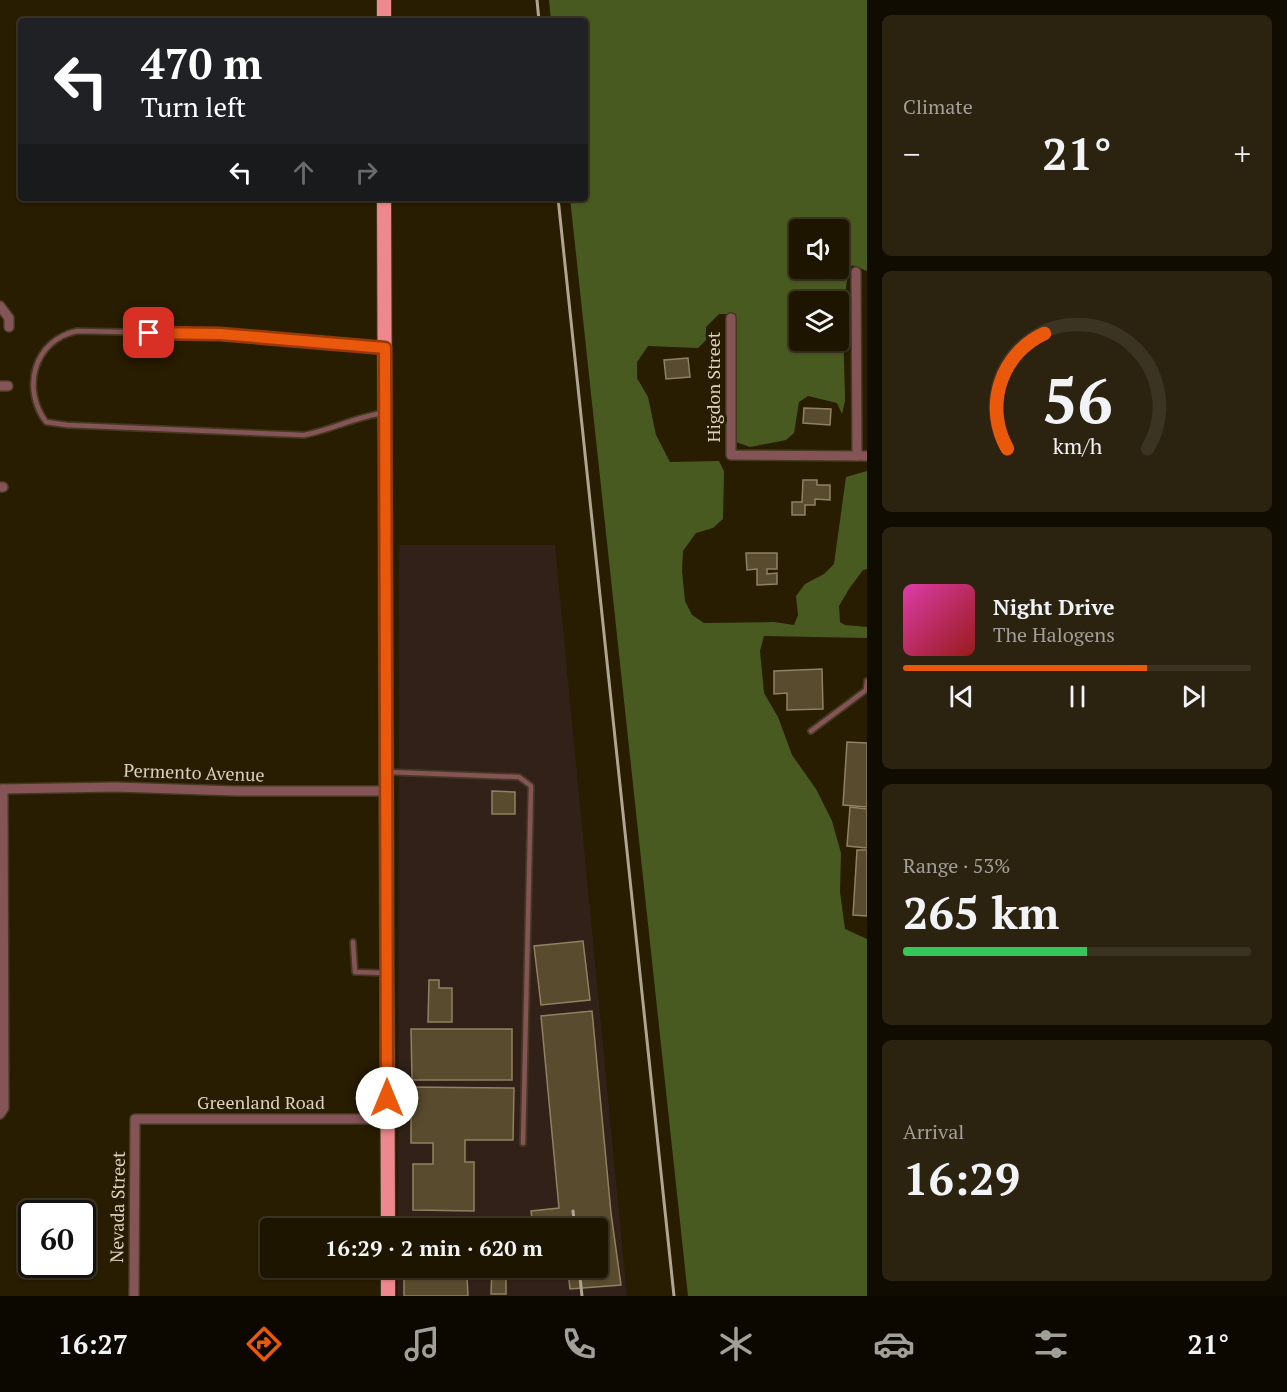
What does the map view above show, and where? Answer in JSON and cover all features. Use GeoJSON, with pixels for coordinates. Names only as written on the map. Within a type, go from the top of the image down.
{"type":"FeatureCollection","features":[{"type":"Feature","properties":{"kind":"main road"},"geometry":{"type":"LineString","coordinates":[[384,0],[384,18]]}},
{"type":"Feature","properties":{"kind":"main road"},"geometry":{"type":"LineString","coordinates":[[384,201],[388,1218]]}},
{"type":"Feature","properties":{"kind":"main road"},"geometry":{"type":"LineString","coordinates":[[388,1278],[388,1296]]}},
{"type":"Feature","properties":{"kind":"street"},"geometry":{"type":"LineString","coordinates":[[856,272],[862,456]]}},
{"type":"Feature","properties":{"kind":"street"},"geometry":{"type":"LineString","coordinates":[[0,306],[9,318],[9,327]]}},
{"type":"Feature","properties":{"kind":"street","name":"Higdon Street"},"geometry":{"type":"LineString","coordinates":[[731,318],[731,455],[862,456]]}},
{"type":"Feature","properties":{"kind":"street","name":"Permento Avenue"},"geometry":{"type":"LineString","coordinates":[[2,789],[116,787],[235,791],[386,791]]}},
{"type":"Feature","properties":{"kind":"street"},"geometry":{"type":"LineString","coordinates":[[2,789],[2,1111]]}},
{"type":"Feature","properties":{"kind":"street","name":"Greenland Road"},"geometry":{"type":"LineString","coordinates":[[135,1119],[387,1119]]}},
{"type":"Feature","properties":{"kind":"street","name":"Nevada Street"},"geometry":{"type":"LineString","coordinates":[[135,1119],[135,1296]]}},
{"type":"Feature","properties":{"kind":"lane"},"geometry":{"type":"LineString","coordinates":[[385,348],[220,334],[77,331],[61,337],[42,354],[34,371],[34,388],[40,414],[46,422],[67,425],[304,435],[327,430],[360,417],[385,412]]}},
{"type":"Feature","properties":{"kind":"lane"},"geometry":{"type":"LineString","coordinates":[[811,731],[866,690],[867,681]]}},
{"type":"Feature","properties":{"kind":"lane"},"geometry":{"type":"LineString","coordinates":[[386,772],[519,777],[531,786],[523,1143]]}},
{"type":"Feature","properties":{"kind":"lane"},"geometry":{"type":"LineString","coordinates":[[353,942],[355,972],[387,973]]}},
{"type":"Feature","properties":{"kind":"shaded area"},"geometry":{"type":"Polygon","coordinates":[[[399,545],[555,545],[627,1296],[398,1296],[398,1278],[608,1278],[608,1218],[398,1218],[399,545]]]}},
{"type":"Feature","properties":{"kind":"green space"},"geometry":{"type":"Polygon","coordinates":[[[549,0],[867,0],[867,271],[852,265],[849,273],[849,219],[789,219],[789,279],[847,279],[845,291],[789,291],[789,351],[844,351],[845,401],[842,414],[837,403],[808,396],[799,402],[794,433],[786,440],[750,447],[733,441],[736,314],[719,314],[706,327],[706,340],[698,348],[648,346],[637,362],[637,378],[648,397],[656,435],[670,462],[719,461],[724,471],[723,519],[713,528],[696,533],[683,551],[685,601],[692,615],[704,623],[774,622],[794,625],[798,615],[796,596],[805,584],[824,574],[834,564],[846,477],[867,471],[867,569],[863,570],[839,606],[840,622],[845,625],[867,627],[867,638],[764,636],[760,651],[764,693],[778,717],[792,755],[816,789],[832,821],[841,853],[840,892],[845,929],[867,939],[867,1296],[688,1296],[570,201],[588,201],[588,18],[551,18],[549,0]]]}},
{"type":"Feature","properties":{"kind":"building"},"geometry":{"type":"Polygon","coordinates":[[[688,358],[690,377],[666,379],[664,360],[688,358]]]}},
{"type":"Feature","properties":{"kind":"building"},"geometry":{"type":"Polygon","coordinates":[[[804,408],[831,409],[830,425],[803,423],[804,408]]]}},
{"type":"Feature","properties":{"kind":"building"},"geometry":{"type":"Polygon","coordinates":[[[803,480],[817,480],[817,485],[830,485],[830,500],[815,499],[815,505],[805,505],[805,515],[792,515],[792,502],[802,502],[803,480]]]}},
{"type":"Feature","properties":{"kind":"building"},"geometry":{"type":"Polygon","coordinates":[[[746,553],[777,553],[777,569],[767,569],[767,574],[777,573],[777,584],[757,585],[757,569],[747,570],[746,553]]]}},
{"type":"Feature","properties":{"kind":"building"},"geometry":{"type":"Polygon","coordinates":[[[822,669],[823,709],[787,710],[787,693],[774,694],[774,671],[822,669]]]}},
{"type":"Feature","properties":{"kind":"building"},"geometry":{"type":"Polygon","coordinates":[[[847,742],[867,743],[867,807],[843,805],[847,742]]]}},
{"type":"Feature","properties":{"kind":"building"},"geometry":{"type":"Polygon","coordinates":[[[492,791],[515,792],[515,814],[492,814],[492,791]]]}},
{"type":"Feature","properties":{"kind":"building"},"geometry":{"type":"Polygon","coordinates":[[[850,807],[867,809],[867,848],[847,846],[850,807]]]}},
{"type":"Feature","properties":{"kind":"building"},"geometry":{"type":"Polygon","coordinates":[[[857,850],[867,850],[867,916],[853,915],[857,850]]]}},
{"type":"Feature","properties":{"kind":"building"},"geometry":{"type":"Polygon","coordinates":[[[583,941],[590,1000],[541,1005],[534,946],[583,941]]]}},
{"type":"Feature","properties":{"kind":"building"},"geometry":{"type":"Polygon","coordinates":[[[429,980],[439,980],[439,988],[452,988],[452,1022],[428,1022],[429,980]]]}},
{"type":"Feature","properties":{"kind":"building"},"geometry":{"type":"Polygon","coordinates":[[[592,1011],[611,1213],[621,1285],[570,1289],[569,1278],[608,1278],[608,1218],[532,1218],[531,1211],[559,1208],[541,1016],[592,1011]]]}},
{"type":"Feature","properties":{"kind":"building"},"geometry":{"type":"Polygon","coordinates":[[[411,1029],[512,1029],[512,1080],[412,1080],[411,1029]]]}},
{"type":"Feature","properties":{"kind":"building"},"geometry":{"type":"Polygon","coordinates":[[[411,1087],[514,1088],[513,1140],[465,1140],[465,1162],[474,1162],[474,1211],[413,1210],[413,1164],[433,1164],[433,1143],[411,1143],[411,1087]]]}},
{"type":"Feature","properties":{"kind":"building"},"geometry":{"type":"Polygon","coordinates":[[[404,1278],[467,1278],[468,1296],[404,1296],[404,1278]]]}},
{"type":"Feature","properties":{"kind":"building"},"geometry":{"type":"Polygon","coordinates":[[[492,1278],[506,1278],[506,1294],[491,1294],[492,1278]]]}},
{"type":"Feature","properties":{"kind":"railway"},"geometry":{"type":"LineString","coordinates":[[537,0],[539,18]]}},
{"type":"Feature","properties":{"kind":"railway"},"geometry":{"type":"LineString","coordinates":[[558,201],[674,1296]]}},
{"type":"Feature","properties":{"kind":"railway"},"geometry":{"type":"LineString","coordinates":[[573,1211],[574,1218]]}},
{"type":"Feature","properties":{"kind":"railway"},"geometry":{"type":"LineString","coordinates":[[580,1278],[582,1296]]}},
{"type":"Feature","properties":{"kind":"route"},"geometry":{"type":"LineString","coordinates":[[149,333],[220,334],[385,348],[387,1098]]}}]}
